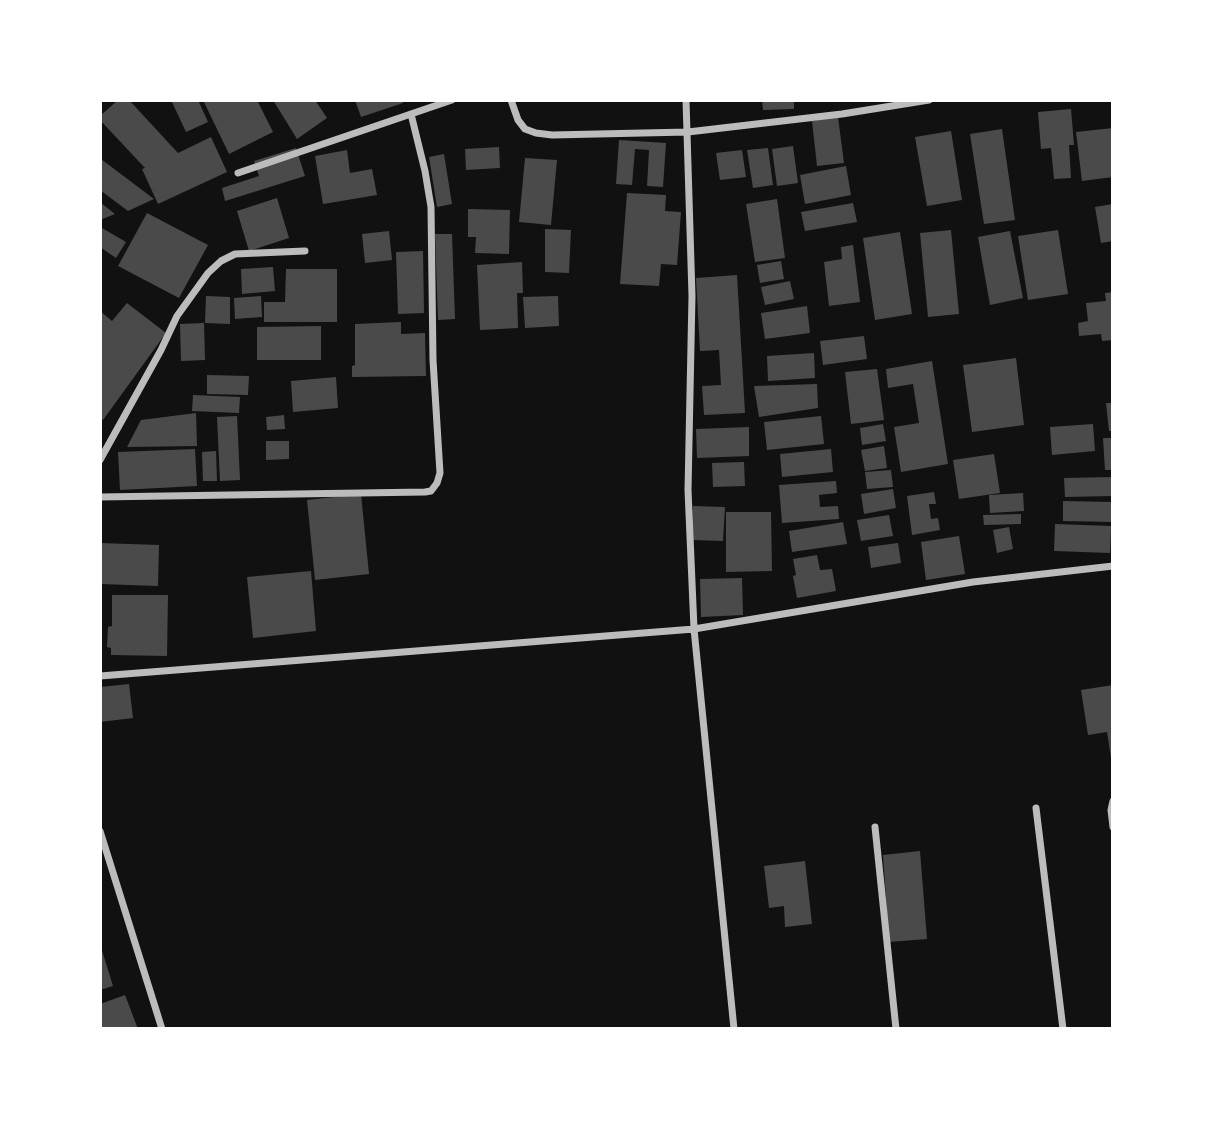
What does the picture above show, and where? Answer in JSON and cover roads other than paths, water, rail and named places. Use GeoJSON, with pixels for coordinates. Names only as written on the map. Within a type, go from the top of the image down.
{"type":"FeatureCollection","features":[{"type":"Feature","properties":{"kind":"street"},"geometry":{"type":"LineString","coordinates":[[238,173],[452,100]]}},
{"type":"Feature","properties":{"kind":"street"},"geometry":{"type":"LineString","coordinates":[[511,100],[518,120],[525,129],[536,133],[688,132],[842,114],[929,100]]}},
{"type":"Feature","properties":{"kind":"street"},"geometry":{"type":"LineString","coordinates":[[686,100],[692,296],[688,490],[694,629],[734,1029]]}},
{"type":"Feature","properties":{"kind":"street"},"geometry":{"type":"LineString","coordinates":[[100,498],[431,491],[440,473],[433,360],[431,207],[411,114]]}},
{"type":"Feature","properties":{"kind":"street"},"geometry":{"type":"LineString","coordinates":[[100,460],[177,316],[208,273],[221,261],[235,254],[304,251]]}},
{"type":"Feature","properties":{"kind":"street"},"geometry":{"type":"LineString","coordinates":[[100,676],[694,629],[973,582],[1113,566]]}},
{"type":"Feature","properties":{"kind":"street"},"geometry":{"type":"LineString","coordinates":[[1113,801],[1113,827]]}},
{"type":"Feature","properties":{"kind":"street"},"geometry":{"type":"LineString","coordinates":[[1036,808],[1063,1029]]}},
{"type":"Feature","properties":{"kind":"street"},"geometry":{"type":"LineString","coordinates":[[875,827],[896,1029]]}},
{"type":"Feature","properties":{"kind":"street"},"geometry":{"type":"LineString","coordinates":[[100,831],[162,1029]]}}]}
